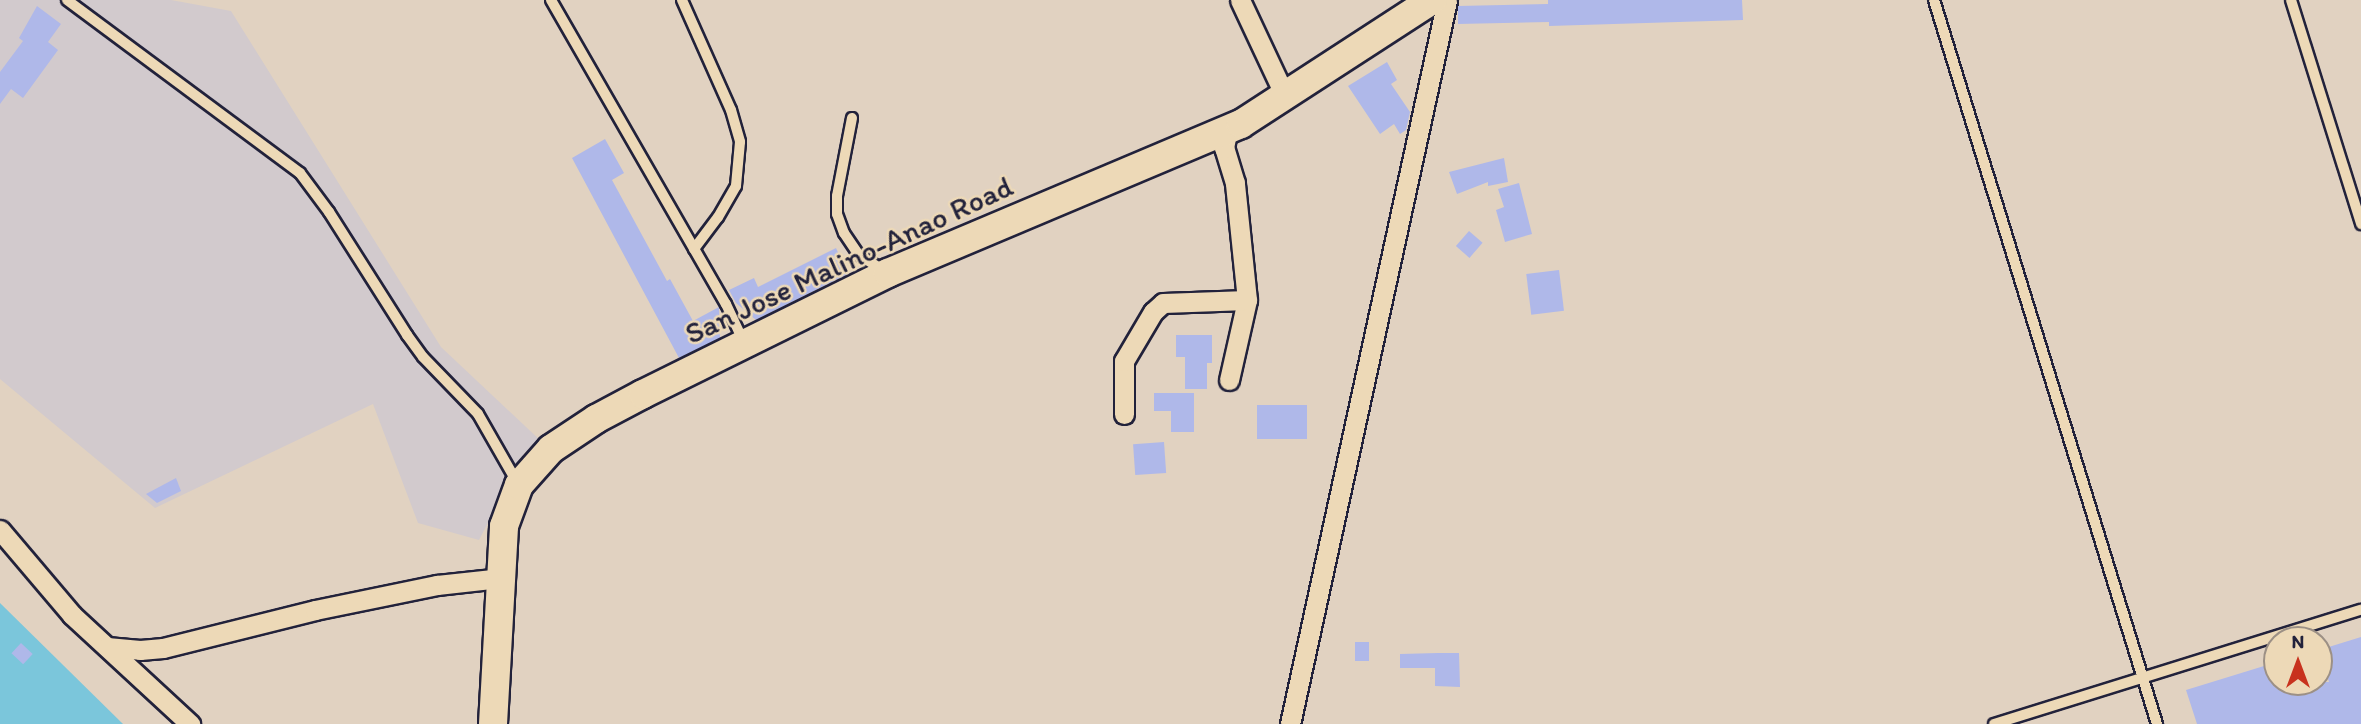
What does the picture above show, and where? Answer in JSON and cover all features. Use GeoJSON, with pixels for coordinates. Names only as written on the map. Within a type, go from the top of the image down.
{"type":"FeatureCollection","features":[{"type":"Feature","properties":{"kind":"main road","name":"San Jose Malino-Anao Road"},"geometry":{"type":"LineString","coordinates":[[493,724],[504,526],[519,485],[542,458],[571,434],[643,394],[888,273],[1228,128],[1285,96],[1432,0]]}},
{"type":"Feature","properties":{"kind":"street"},"geometry":{"type":"LineString","coordinates":[[1240,0],[1285,96]]}},
{"type":"Feature","properties":{"kind":"street"},"geometry":{"type":"LineString","coordinates":[[1290,724],[1447,0]]}},
{"type":"Feature","properties":{"kind":"street"},"geometry":{"type":"LineString","coordinates":[[1228,128],[1224,148],[1235,183],[1247,300],[1229,380]]}},
{"type":"Feature","properties":{"kind":"street"},"geometry":{"type":"LineString","coordinates":[[1124,414],[1124,360],[1153,312],[1163,303],[1247,300]]}},
{"type":"Feature","properties":{"kind":"street"},"geometry":{"type":"LineString","coordinates":[[0,530],[72,615],[190,724]]}},
{"type":"Feature","properties":{"kind":"street"},"geometry":{"type":"LineString","coordinates":[[107,647],[140,650],[163,648],[315,610],[437,585],[500,578]]}},
{"type":"Feature","properties":{"kind":"lane"},"geometry":{"type":"LineString","coordinates":[[66,0],[300,173],[329,212],[407,335],[478,414],[519,485]]}},
{"type":"Feature","properties":{"kind":"lane"},"geometry":{"type":"LineString","coordinates":[[551,0],[694,249],[745,344]]}},
{"type":"Feature","properties":{"kind":"lane"},"geometry":{"type":"LineString","coordinates":[[682,0],[731,110],[740,142],[736,186],[718,218],[694,249]]}},
{"type":"Feature","properties":{"kind":"lane"},"geometry":{"type":"LineString","coordinates":[[1934,0],[2157,724]]}},
{"type":"Feature","properties":{"kind":"lane"},"geometry":{"type":"LineString","coordinates":[[2291,0],[2361,223]]}},
{"type":"Feature","properties":{"kind":"lane"},"geometry":{"type":"LineString","coordinates":[[852,118],[837,196],[837,214],[844,233],[859,255],[888,273]]}},
{"type":"Feature","properties":{"kind":"lane"},"geometry":{"type":"LineString","coordinates":[[1994,724],[2361,610]]}},
{"type":"Feature","properties":{"kind":"shaded area"},"geometry":{"type":"Polygon","coordinates":[[[0,0],[171,0],[231,11],[441,347],[542,442],[525,452],[479,540],[418,523],[373,404],[155,508],[0,379],[0,0]]]}},
{"type":"Feature","properties":{"kind":"water"},"geometry":{"type":"Polygon","coordinates":[[[0,603],[123,724],[0,724],[0,603]]]}},
{"type":"Feature","properties":{"kind":"building"},"geometry":{"type":"Polygon","coordinates":[[[1548,0],[1742,0],[1743,20],[1549,26],[1549,22],[1458,24],[1458,6],[1548,4],[1548,0]]]}},
{"type":"Feature","properties":{"kind":"building"},"geometry":{"type":"Polygon","coordinates":[[[37,6],[61,24],[48,42],[58,50],[23,98],[11,89],[0,104],[0,72],[23,41],[19,38],[37,6]]]}},
{"type":"Feature","properties":{"kind":"building"},"geometry":{"type":"Polygon","coordinates":[[[1387,62],[1397,80],[1391,84],[1410,112],[1406,130],[1400,134],[1394,124],[1380,134],[1348,86],[1387,62]]]}},
{"type":"Feature","properties":{"kind":"building"},"geometry":{"type":"Polygon","coordinates":[[[605,139],[624,173],[612,180],[667,281],[670,279],[693,321],[719,307],[720,338],[679,358],[572,158],[605,139]]]}},
{"type":"Feature","properties":{"kind":"building"},"geometry":{"type":"Polygon","coordinates":[[[1504,158],[1508,182],[1488,186],[1488,182],[1457,194],[1449,172],[1504,158]]]}},
{"type":"Feature","properties":{"kind":"building"},"geometry":{"type":"Polygon","coordinates":[[[1519,183],[1532,234],[1505,242],[1496,210],[1504,207],[1498,189],[1519,183]]]}},
{"type":"Feature","properties":{"kind":"building"},"geometry":{"type":"Polygon","coordinates":[[[1469,231],[1483,243],[1469,258],[1456,246],[1469,231]]]}},
{"type":"Feature","properties":{"kind":"building"},"geometry":{"type":"Polygon","coordinates":[[[836,248],[848,274],[756,320],[736,303],[729,290],[754,278],[758,287],[836,248]]]}},
{"type":"Feature","properties":{"kind":"building"},"geometry":{"type":"Polygon","coordinates":[[[1559,270],[1564,311],[1531,315],[1526,274],[1559,270]]]}},
{"type":"Feature","properties":{"kind":"building"},"geometry":{"type":"Polygon","coordinates":[[[1176,335],[1212,335],[1212,363],[1207,363],[1207,389],[1185,389],[1185,357],[1176,357],[1176,335]]]}},
{"type":"Feature","properties":{"kind":"building"},"geometry":{"type":"Polygon","coordinates":[[[1154,393],[1194,393],[1194,432],[1171,432],[1171,411],[1154,411],[1154,393]]]}},
{"type":"Feature","properties":{"kind":"building"},"geometry":{"type":"Polygon","coordinates":[[[1257,405],[1307,405],[1307,439],[1257,439],[1257,405]]]}},
{"type":"Feature","properties":{"kind":"building"},"geometry":{"type":"Polygon","coordinates":[[[1164,442],[1166,473],[1135,475],[1133,444],[1164,442]]]}},
{"type":"Feature","properties":{"kind":"building"},"geometry":{"type":"Polygon","coordinates":[[[176,478],[181,491],[157,503],[146,494],[176,478]]]}},
{"type":"Feature","properties":{"kind":"building"},"geometry":{"type":"Polygon","coordinates":[[[2361,637],[2361,724],[2197,724],[2186,690],[2263,666],[2263,696],[2333,696],[2333,646],[2361,637]]]}},
{"type":"Feature","properties":{"kind":"building"},"geometry":{"type":"Polygon","coordinates":[[[1355,642],[1369,642],[1369,661],[1355,661],[1355,642]]]}},
{"type":"Feature","properties":{"kind":"building"},"geometry":{"type":"Polygon","coordinates":[[[21,643],[33,654],[23,664],[11,653],[21,643]]]}},
{"type":"Feature","properties":{"kind":"building"},"geometry":{"type":"Polygon","coordinates":[[[1459,653],[1460,687],[1435,686],[1435,668],[1400,668],[1400,654],[1459,653]]]}}]}
